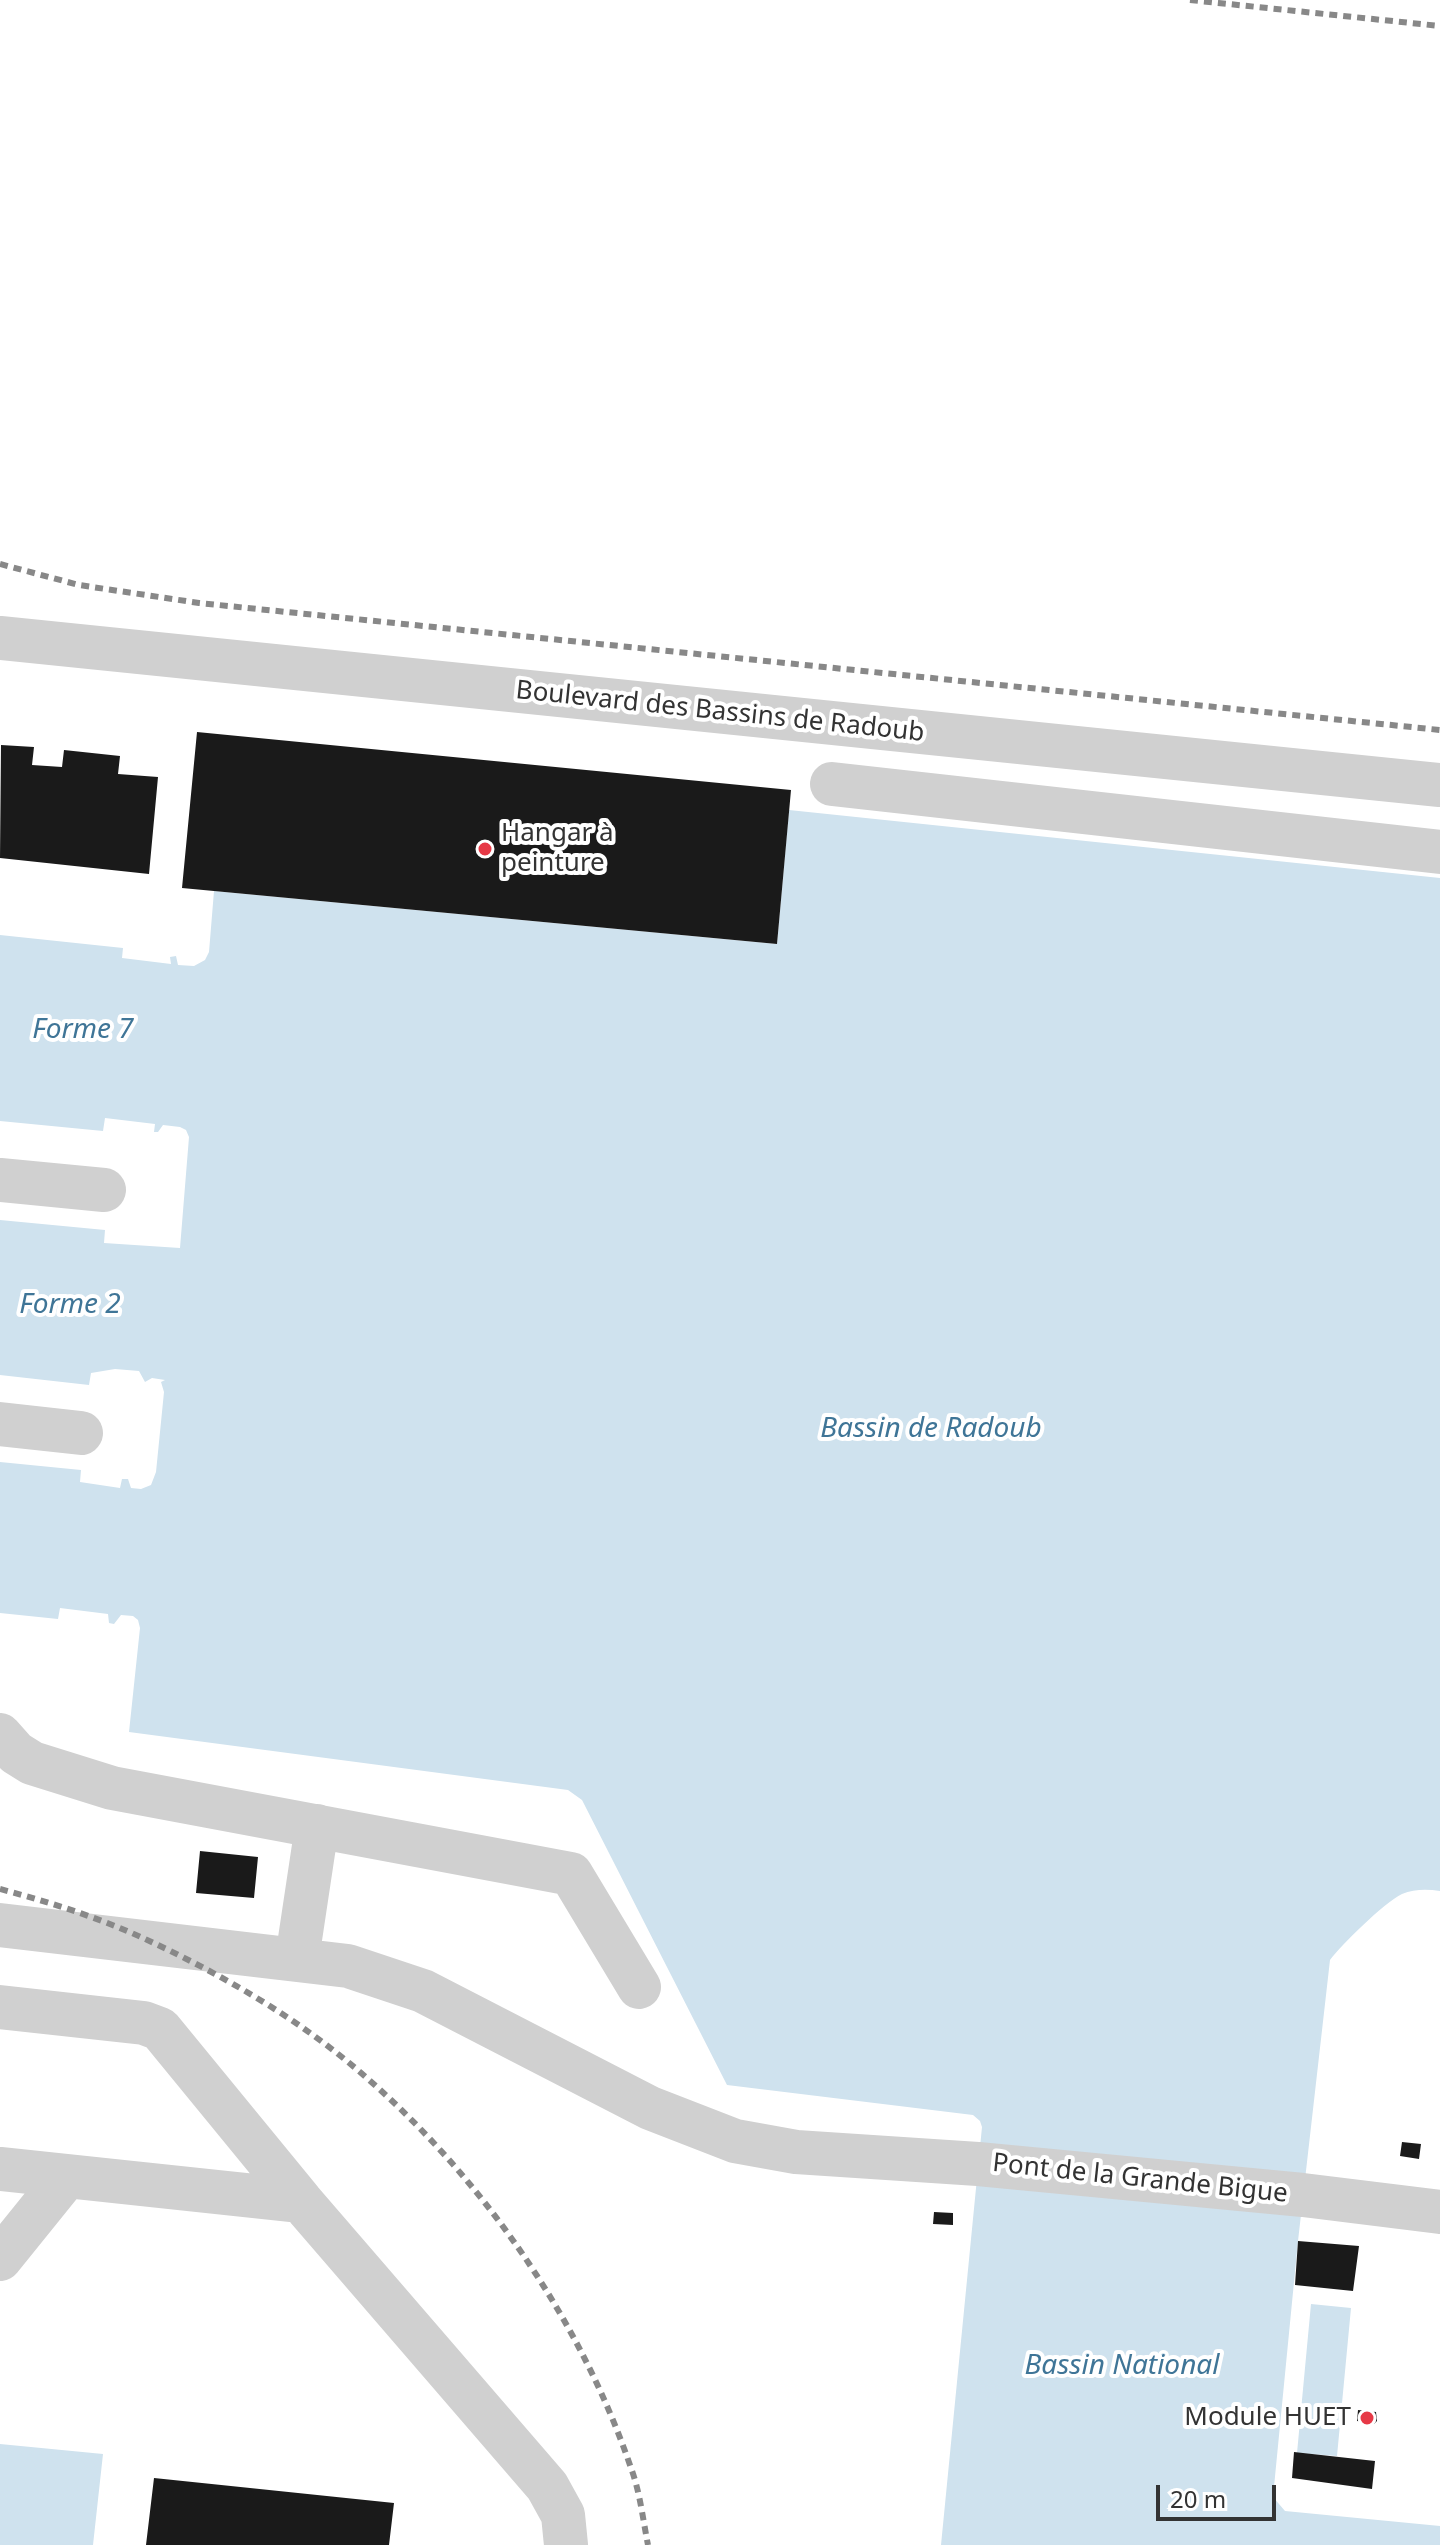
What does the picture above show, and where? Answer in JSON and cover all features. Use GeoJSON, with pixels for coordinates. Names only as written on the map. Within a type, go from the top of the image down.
{"type":"FeatureCollection","features":[{"type":"Feature","properties":{"kind":"street","name":"Boulevard des Bassins de Radoub"},"geometry":{"type":"LineString","coordinates":[[0,638],[1440,785]]}},
{"type":"Feature","properties":{"kind":"street"},"geometry":{"type":"LineString","coordinates":[[832,784],[1440,852]]}},
{"type":"Feature","properties":{"kind":"street"},"geometry":{"type":"LineString","coordinates":[[0,1180],[104,1190]]}},
{"type":"Feature","properties":{"kind":"street"},"geometry":{"type":"LineString","coordinates":[[0,1424],[81,1433]]}},
{"type":"Feature","properties":{"kind":"street"},"geometry":{"type":"LineString","coordinates":[[0,1735],[16,1753],[32,1763],[112,1788],[571,1874],[639,1987]]}},
{"type":"Feature","properties":{"kind":"street"},"geometry":{"type":"LineString","coordinates":[[297,1959],[317,1826]]}},
{"type":"Feature","properties":{"kind":"street","name":"Pont de la Grande Bigue"},"geometry":{"type":"LineString","coordinates":[[0,1925],[348,1966],[423,1991],[650,2108],[735,2141],[796,2152],[978,2164],[1303,2195],[1440,2212]]}},
{"type":"Feature","properties":{"kind":"street"},"geometry":{"type":"LineString","coordinates":[[0,2007],[144,2023],[160,2029],[301,2201],[547,2486],[565,2530]]}},
{"type":"Feature","properties":{"kind":"street"},"geometry":{"type":"LineString","coordinates":[[0,2169],[301,2201]]}},
{"type":"Feature","properties":{"kind":"street"},"geometry":{"type":"LineString","coordinates":[[0,2259],[67,2176]]}},
{"type":"Feature","properties":{"kind":"water","name":"Bassin de Radoub"},"geometry":{"type":"Polygon","coordinates":[[[789,810],[1440,878],[1440,1891],[1416,1890],[1394,1899],[1364,1924],[1330,1960],[1273,2497],[1285,2511],[1440,2526],[1440,2545],[941,2545],[982,2127],[980,2121],[973,2115],[727,2085],[582,1800],[568,1790],[129,1732],[140,1628],[138,1620],[133,1616],[121,1615],[114,1624],[109,1623],[108,1614],[60,1608],[58,1619],[0,1613],[0,1462],[81,1470],[80,1482],[120,1488],[122,1479],[128,1479],[131,1488],[141,1489],[151,1485],[156,1472],[164,1392],[161,1382],[165,1380],[152,1378],[145,1382],[139,1371],[115,1369],[91,1373],[89,1385],[0,1375],[0,1220],[105,1230],[104,1243],[180,1248],[189,1137],[186,1130],[180,1127],[163,1125],[158,1132],[154,1132],[155,1124],[105,1118],[103,1131],[0,1121],[0,935],[123,948],[122,958],[171,964],[170,957],[176,956],[178,965],[194,966],[205,960],[209,952],[214,891],[777,944],[789,810]]]}},
{"type":"Feature","properties":{"kind":"water"},"geometry":{"type":"Polygon","coordinates":[[[1311,2304],[1351,2308],[1337,2456],[1297,2453],[1311,2304]]]}},
{"type":"Feature","properties":{"kind":"water"},"geometry":{"type":"Polygon","coordinates":[[[0,2444],[103,2454],[93,2545],[0,2545],[0,2444]]]}},
{"type":"Feature","properties":{"kind":"building","name":"Hangar à peinture"},"geometry":{"type":"Polygon","coordinates":[[[197,732],[791,790],[777,944],[182,888],[197,732]]]}},
{"type":"Feature","properties":{"kind":"building"},"geometry":{"type":"Polygon","coordinates":[[[1,745],[34,747],[32,765],[62,767],[64,750],[120,756],[118,774],[158,777],[149,874],[0,858],[1,745]]]}},
{"type":"Feature","properties":{"kind":"building"},"geometry":{"type":"Polygon","coordinates":[[[200,1851],[258,1857],[254,1898],[196,1893],[200,1851]]]}},
{"type":"Feature","properties":{"kind":"building"},"geometry":{"type":"Polygon","coordinates":[[[1402,2142],[1421,2144],[1419,2159],[1400,2156],[1402,2142]]]}},
{"type":"Feature","properties":{"kind":"building"},"geometry":{"type":"Polygon","coordinates":[[[934,2212],[953,2213],[953,2225],[933,2224],[934,2212]]]}},
{"type":"Feature","properties":{"kind":"building"},"geometry":{"type":"Polygon","coordinates":[[[1298,2241],[1359,2246],[1353,2291],[1295,2285],[1298,2241]]]}},
{"type":"Feature","properties":{"kind":"building","name":"Module HUET"},"geometry":{"type":"Polygon","coordinates":[[[1358,2410],[1376,2412],[1377,2421],[1374,2424],[1357,2421],[1358,2410]]]}},
{"type":"Feature","properties":{"kind":"building"},"geometry":{"type":"Polygon","coordinates":[[[1294,2452],[1375,2461],[1372,2489],[1292,2478],[1294,2452]]]}},
{"type":"Feature","properties":{"kind":"building"},"geometry":{"type":"Polygon","coordinates":[[[154,2478],[394,2503],[389,2545],[146,2545],[154,2478]]]}},
{"type":"Feature","properties":{"kind":"railway"},"geometry":{"type":"LineString","coordinates":[[1190,0],[1440,26]]}},
{"type":"Feature","properties":{"kind":"railway"},"geometry":{"type":"LineString","coordinates":[[0,564],[79,585],[199,603],[1440,730]]}},
{"type":"Feature","properties":{"kind":"railway"},"geometry":{"type":"LineString","coordinates":[[0,1889],[108,1923],[228,1981],[310,2033],[404,2112],[485,2203],[521,2252],[584,2357],[610,2412],[634,2477],[648,2545]]}},
{"type":"Feature","properties":{"kind":"place","name":"Hangar à peinture"},"geometry":{"type":"Point","coordinates":[485,849]}},
{"type":"Feature","properties":{"kind":"place","name":"Module HUET"},"geometry":{"type":"Point","coordinates":[1367,2418]}},
{"type":"Feature","properties":{"kind":"water label","name":"Forme 7"},"geometry":{"type":"Point","coordinates":[83,1030]}},
{"type":"Feature","properties":{"kind":"water label","name":"Forme 2"},"geometry":{"type":"Point","coordinates":[70,1305]}},
{"type":"Feature","properties":{"kind":"water label","name":"Bassin National"},"geometry":{"type":"Point","coordinates":[1122,2366]}}]}
